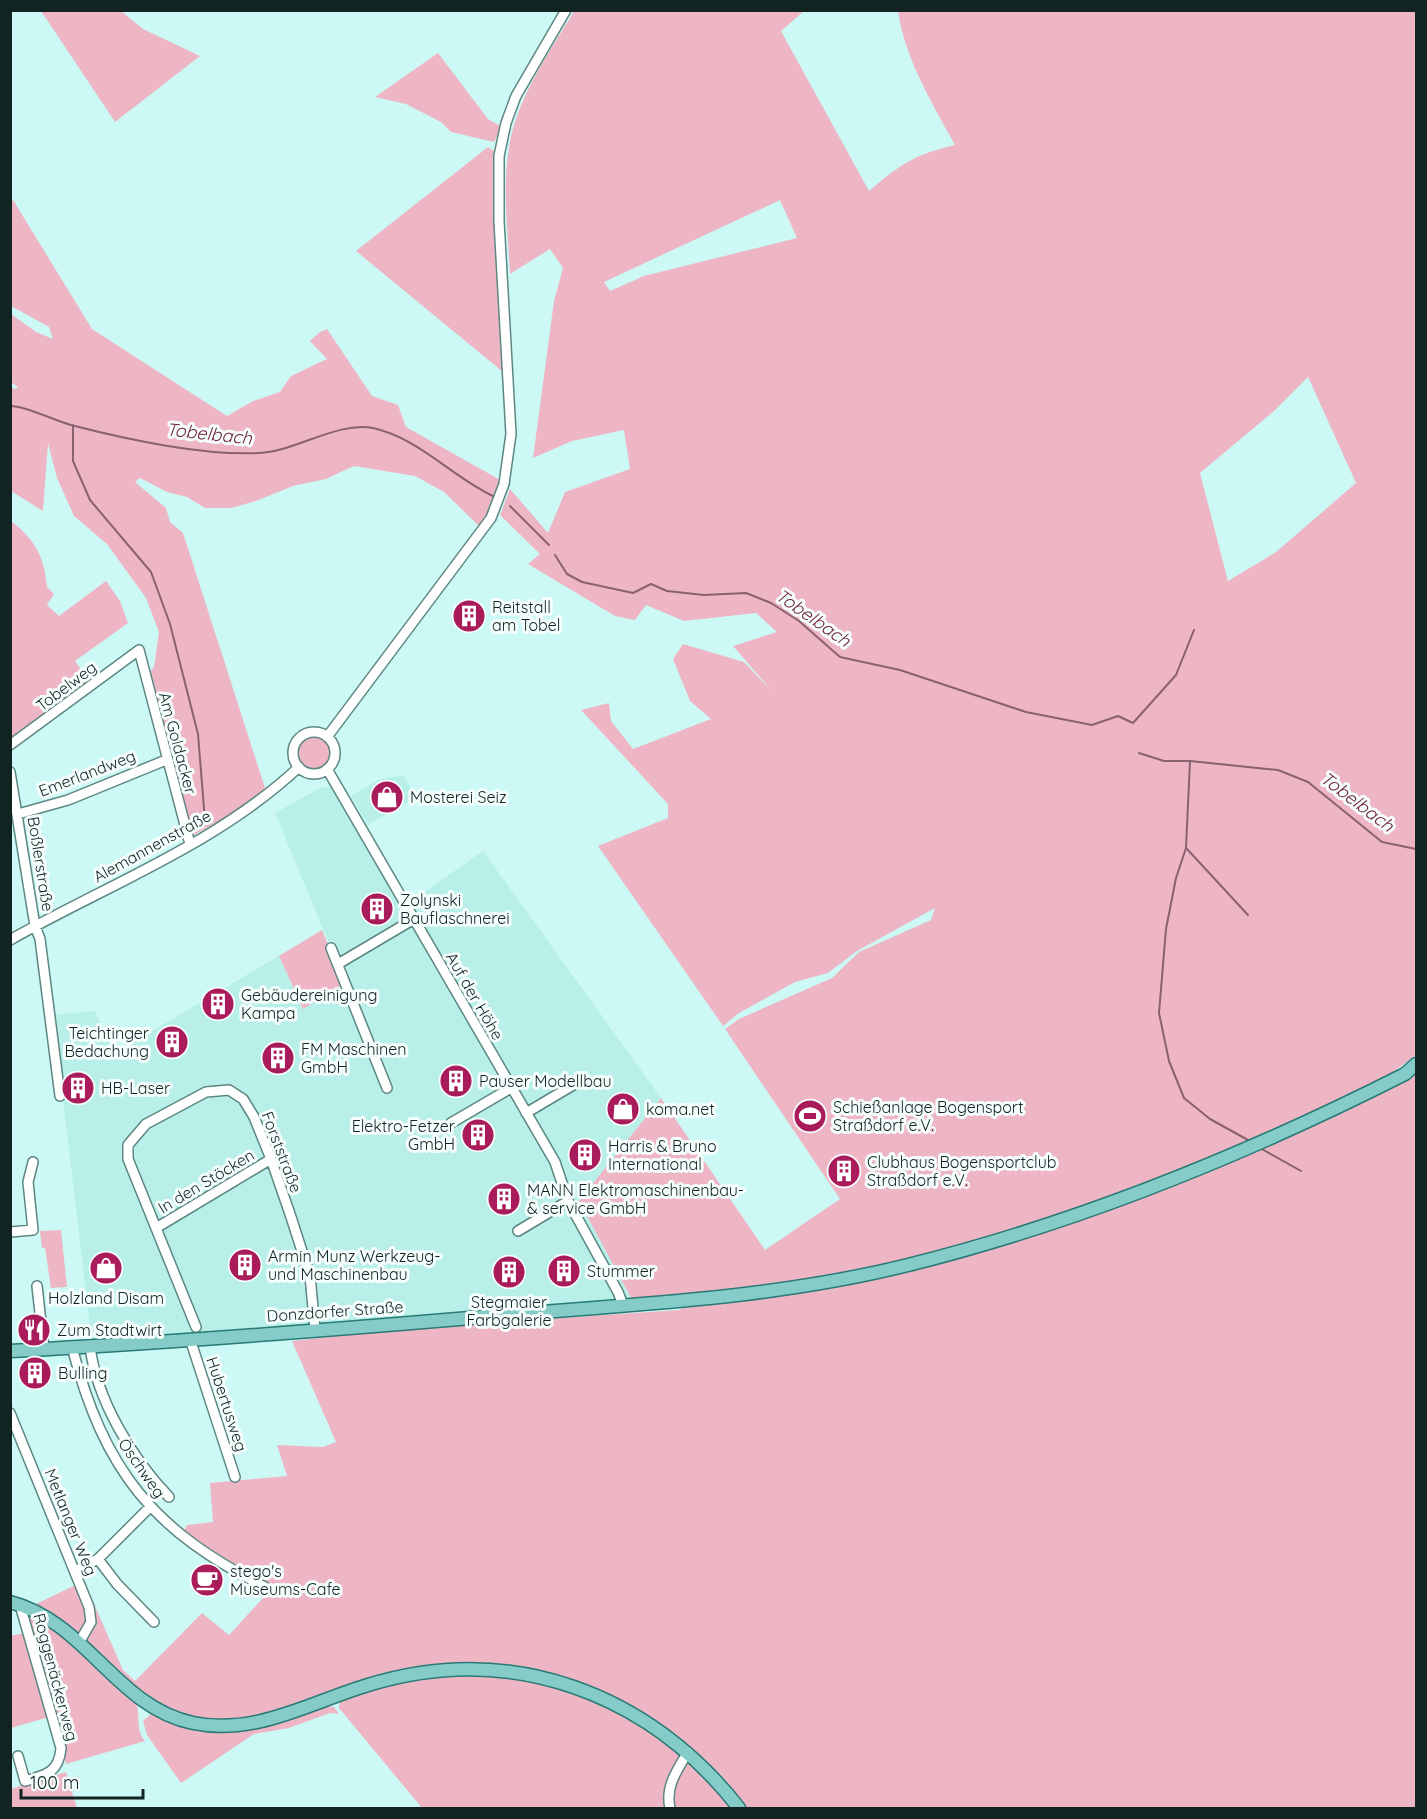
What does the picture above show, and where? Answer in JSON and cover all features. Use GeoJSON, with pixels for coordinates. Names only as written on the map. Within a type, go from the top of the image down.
{"type":"FeatureCollection","features":[{"type":"Feature","properties":{"kind":"main road","name":"Donzdorfer Straße"},"geometry":{"type":"LineString","coordinates":[[10,1351],[661,1303],[740,1295],[861,1275],[908,1265],[1101,1206],[1216,1162],[1353,1100],[1405,1074],[1416,1064]]}},
{"type":"Feature","properties":{"kind":"main road"},"geometry":{"type":"LineString","coordinates":[[15,1603],[38,1612],[80,1641],[125,1687],[148,1705],[194,1723],[229,1725],[258,1722],[394,1678],[436,1671],[492,1670],[523,1673],[584,1690],[629,1710],[688,1752],[739,1809]]}},
{"type":"Feature","properties":{"kind":"street"},"geometry":{"type":"LineString","coordinates":[[327,737],[475,543],[499,501],[509,460],[511,434],[499,221],[498,176],[501,146],[516,96],[566,10]]}},
{"type":"Feature","properties":{"kind":"street","name":"Tobelweg"},"geometry":{"type":"LineString","coordinates":[[10,745],[139,650]]}},
{"type":"Feature","properties":{"kind":"street","name":"Am Goldacker"},"geometry":{"type":"LineString","coordinates":[[139,650],[166,760],[190,844]]}},
{"type":"Feature","properties":{"kind":"street"},"geometry":{"type":"LineString","coordinates":[[315,732],[327,737],[335,753],[333,762],[327,769],[315,774],[299,767],[294,755],[299,739],[315,732]]}},
{"type":"Feature","properties":{"kind":"street","name":"Emerlandweg"},"geometry":{"type":"LineString","coordinates":[[18,814],[68,800],[166,760]]}},
{"type":"Feature","properties":{"kind":"street","name":"Alemannenstraße"},"geometry":{"type":"LineString","coordinates":[[10,940],[190,844],[270,793],[299,767]]}},
{"type":"Feature","properties":{"kind":"street","name":"Auf der Höhe"},"geometry":{"type":"LineString","coordinates":[[327,769],[555,1162],[568,1201],[623,1305]]}},
{"type":"Feature","properties":{"kind":"street","name":"Boßlerstraße"},"geometry":{"type":"LineString","coordinates":[[10,772],[35,926],[40,939],[60,1096]]}},
{"type":"Feature","properties":{"kind":"street"},"geometry":{"type":"LineString","coordinates":[[338,964],[414,919]]}},
{"type":"Feature","properties":{"kind":"street"},"geometry":{"type":"LineString","coordinates":[[331,948],[387,1088]]}},
{"type":"Feature","properties":{"kind":"street"},"geometry":{"type":"LineString","coordinates":[[526,1113],[580,1081]]}},
{"type":"Feature","properties":{"kind":"street"},"geometry":{"type":"LineString","coordinates":[[451,1123],[511,1088]]}},
{"type":"Feature","properties":{"kind":"street","name":"Forststraße"},"geometry":{"type":"LineString","coordinates":[[196,1327],[128,1159],[128,1146],[146,1124],[206,1092],[229,1090],[243,1099],[272,1159],[310,1276],[315,1329]]}},
{"type":"Feature","properties":{"kind":"street","name":"In den Stöcken"},"geometry":{"type":"LineString","coordinates":[[156,1228],[272,1159]]}},
{"type":"Feature","properties":{"kind":"street"},"geometry":{"type":"LineString","coordinates":[[10,1232],[33,1230],[28,1182],[33,1162]]}},
{"type":"Feature","properties":{"kind":"street"},"geometry":{"type":"LineString","coordinates":[[518,1231],[568,1201]]}},
{"type":"Feature","properties":{"kind":"street"},"geometry":{"type":"LineString","coordinates":[[36,1286],[44,1349]]}},
{"type":"Feature","properties":{"kind":"street","name":"Hubertusweg"},"geometry":{"type":"LineString","coordinates":[[190,1339],[234,1477]]}},
{"type":"Feature","properties":{"kind":"street"},"geometry":{"type":"LineString","coordinates":[[90,1346],[100,1388],[122,1433],[140,1465],[169,1497]]}},
{"type":"Feature","properties":{"kind":"street","name":"Öschweg"},"geometry":{"type":"LineString","coordinates":[[72,1347],[103,1438],[150,1507],[193,1545],[267,1588]]}},
{"type":"Feature","properties":{"kind":"street","name":"Metlanger Weg"},"geometry":{"type":"LineString","coordinates":[[10,1413],[92,1618],[80,1641]]}},
{"type":"Feature","properties":{"kind":"street"},"geometry":{"type":"LineString","coordinates":[[75,1571],[98,1559],[150,1507]]}},
{"type":"Feature","properties":{"kind":"street"},"geometry":{"type":"LineString","coordinates":[[98,1559],[117,1584],[154,1622]]}},
{"type":"Feature","properties":{"kind":"street","name":"Roggenäckerweg"},"geometry":{"type":"LineString","coordinates":[[15,1603],[61,1748],[57,1768],[50,1774],[26,1781],[18,1756]]}},
{"type":"Feature","properties":{"kind":"street"},"geometry":{"type":"LineString","coordinates":[[670,1809],[668,1799],[673,1776],[688,1752]]}},
{"type":"Feature","properties":{"kind":"shaded area"},"geometry":{"type":"Polygon","coordinates":[[[41,11],[121,11],[143,29],[200,56],[115,122],[41,11]]]}},
{"type":"Feature","properties":{"kind":"shaded area"},"geometry":{"type":"Polygon","coordinates":[[[574,11],[804,11],[781,31],[869,191],[908,162],[955,145],[913,63],[898,11],[1416,11],[1416,1055],[1385,1078],[1322,1108],[1416,1069],[1416,1808],[746,1808],[723,1781],[676,1737],[530,1670],[477,1664],[433,1666],[301,1707],[245,1721],[201,1720],[168,1711],[130,1686],[81,1636],[36,1604],[84,1581],[123,1670],[135,1681],[202,1613],[229,1635],[273,1587],[226,1561],[184,1531],[187,1525],[213,1522],[210,1483],[287,1476],[277,1445],[323,1447],[336,1442],[292,1341],[397,1329],[679,1310],[699,1300],[701,1294],[631,1298],[579,1201],[661,1098],[765,1250],[840,1199],[725,1029],[739,1019],[832,978],[859,952],[931,920],[935,908],[857,951],[828,973],[795,982],[739,1013],[723,1026],[598,846],[668,818],[668,804],[581,710],[609,703],[611,721],[633,749],[711,719],[690,701],[673,659],[683,644],[744,662],[773,692],[733,646],[777,632],[756,613],[684,621],[646,605],[635,620],[615,616],[528,564],[540,554],[500,515],[510,489],[548,533],[565,492],[630,469],[624,430],[572,441],[533,458],[554,301],[563,268],[550,249],[510,274],[506,179],[513,130],[526,94],[574,11]],[[780,200],[604,282],[610,291],[644,276],[797,238],[780,200]],[[1308,377],[1274,411],[1200,473],[1228,581],[1276,552],[1356,483],[1308,377]]]}},
{"type":"Feature","properties":{"kind":"shaded area"},"geometry":{"type":"Polygon","coordinates":[[[438,53],[488,119],[502,127],[494,142],[451,132],[441,122],[406,104],[375,97],[438,53]]]}},
{"type":"Feature","properties":{"kind":"shaded area"},"geometry":{"type":"Polygon","coordinates":[[[488,147],[494,151],[494,211],[503,372],[356,251],[488,147]]]}},
{"type":"Feature","properties":{"kind":"shaded area"},"geometry":{"type":"Polygon","coordinates":[[[10,195],[92,329],[227,416],[253,401],[280,392],[291,376],[327,359],[310,341],[327,329],[372,396],[398,405],[406,427],[502,481],[493,508],[481,528],[444,492],[415,476],[354,466],[326,479],[293,486],[231,508],[205,508],[187,497],[167,492],[140,478],[135,482],[166,508],[170,522],[183,533],[265,788],[264,795],[191,837],[148,674],[154,667],[159,632],[146,598],[107,544],[74,516],[57,478],[48,443],[43,511],[11,491],[11,387],[15,389],[18,387],[11,382],[11,314],[36,332],[53,339],[49,327],[11,306],[10,195]]]}},
{"type":"Feature","properties":{"kind":"shaded area"},"geometry":{"type":"Polygon","coordinates":[[[10,520],[26,534],[37,549],[41,557],[47,587],[54,594],[47,605],[59,616],[106,581],[120,601],[128,623],[75,661],[90,683],[10,741],[10,520]]]}},
{"type":"Feature","properties":{"kind":"shaded area"},"geometry":{"type":"Polygon","coordinates":[[[314,736],[326,741],[331,753],[326,765],[314,770],[302,765],[297,753],[302,741],[314,736]]]}},
{"type":"Feature","properties":{"kind":"shaded area"},"geometry":{"type":"Polygon","coordinates":[[[403,775],[417,797],[368,825],[351,796],[378,780],[403,775]]]}},
{"type":"Feature","properties":{"kind":"shaded area"},"geometry":{"type":"Polygon","coordinates":[[[332,786],[403,907],[483,851],[661,1098],[579,1201],[631,1298],[92,1343],[53,1015],[95,1011],[115,1053],[279,956],[303,1009],[345,982],[275,813],[320,788],[332,786]]]}},
{"type":"Feature","properties":{"kind":"shaded area"},"geometry":{"type":"Polygon","coordinates":[[[322,930],[345,983],[303,1009],[279,956],[322,930]]]}},
{"type":"Feature","properties":{"kind":"shaded area"},"geometry":{"type":"Polygon","coordinates":[[[61,1230],[67,1287],[51,1288],[40,1231],[61,1230]]]}},
{"type":"Feature","properties":{"kind":"shaded area"},"geometry":{"type":"Polygon","coordinates":[[[26,1615],[57,1631],[71,1642],[136,1703],[140,1732],[145,1741],[66,1764],[26,1615]]]}},
{"type":"Feature","properties":{"kind":"shaded area"},"geometry":{"type":"Polygon","coordinates":[[[25,1633],[49,1717],[11,1728],[10,1636],[25,1633]]]}},
{"type":"Feature","properties":{"kind":"shaded area"},"geometry":{"type":"Polygon","coordinates":[[[482,1674],[509,1677],[563,1690],[615,1709],[662,1737],[684,1755],[735,1808],[422,1808],[339,1708],[340,1701],[375,1689],[427,1679],[482,1674]]]}},
{"type":"Feature","properties":{"kind":"shaded area"},"geometry":{"type":"Polygon","coordinates":[[[326,1706],[334,1707],[339,1714],[330,1713],[289,1728],[254,1734],[181,1783],[147,1735],[143,1721],[152,1713],[171,1721],[244,1730],[292,1719],[326,1706]]]}},
{"type":"Feature","properties":{"kind":"shaded area"},"geometry":{"type":"Polygon","coordinates":[[[66,1772],[77,1808],[11,1808],[11,1789],[66,1772]]]}},
{"type":"Feature","properties":{"kind":"waterway","name":"Tobelbach"},"geometry":{"type":"LineString","coordinates":[[10,406],[115,436],[213,452],[273,451],[345,429],[373,428],[406,440],[465,480],[495,497]]}},
{"type":"Feature","properties":{"kind":"waterway"},"geometry":{"type":"LineString","coordinates":[[73,425],[73,461],[90,500],[151,572],[170,624],[198,734],[205,821]]}},
{"type":"Feature","properties":{"kind":"waterway","name":"Tobelbach"},"geometry":{"type":"LineString","coordinates":[[510,506],[549,545]]}},
{"type":"Feature","properties":{"kind":"waterway","name":"Tobelbach"},"geometry":{"type":"LineString","coordinates":[[555,555],[567,574],[582,582],[633,593],[651,584],[667,591],[704,595],[746,593],[771,603],[799,621],[840,657],[900,670],[1026,712],[1092,725],[1118,716],[1133,723],[1176,675],[1194,630]]}},
{"type":"Feature","properties":{"kind":"waterway","name":"Tobelbach"},"geometry":{"type":"LineString","coordinates":[[1139,753],[1164,761],[1190,761],[1278,770],[1308,782],[1382,842],[1416,849]]}},
{"type":"Feature","properties":{"kind":"waterway"},"geometry":{"type":"LineString","coordinates":[[1190,761],[1186,848],[1176,878],[1166,929],[1159,1013],[1169,1061],[1184,1098],[1210,1119],[1248,1140]]}},
{"type":"Feature","properties":{"kind":"waterway"},"geometry":{"type":"LineString","coordinates":[[1187,849],[1248,915]]}},
{"type":"Feature","properties":{"kind":"waterway"},"geometry":{"type":"LineString","coordinates":[[1260,1148],[1301,1171]]}},
{"type":"Feature","properties":{"kind":"place","name":"Reitstall am Tobel"},"geometry":{"type":"Point","coordinates":[469,616]}},
{"type":"Feature","properties":{"kind":"place","name":"Mosterei Seiz"},"geometry":{"type":"Point","coordinates":[387,797]}},
{"type":"Feature","properties":{"kind":"place","name":"Zolynski Bauflaschnerei"},"geometry":{"type":"Point","coordinates":[377,909]}},
{"type":"Feature","properties":{"kind":"place","name":"Gebäudereinigung Kampa"},"geometry":{"type":"Point","coordinates":[218,1004]}},
{"type":"Feature","properties":{"kind":"place","name":"Teichtinger Bedachung"},"geometry":{"type":"Point","coordinates":[172,1042]}},
{"type":"Feature","properties":{"kind":"place","name":"FM Maschinen GmbH"},"geometry":{"type":"Point","coordinates":[278,1058]}},
{"type":"Feature","properties":{"kind":"place","name":"Pauser Modellbau"},"geometry":{"type":"Point","coordinates":[456,1081]}},
{"type":"Feature","properties":{"kind":"place","name":"HB-Laser"},"geometry":{"type":"Point","coordinates":[78,1088]}},
{"type":"Feature","properties":{"kind":"place","name":"koma.net"},"geometry":{"type":"Point","coordinates":[623,1109]}},
{"type":"Feature","properties":{"kind":"place","name":"Schießanlage Bogensport Straßdorf e.V."},"geometry":{"type":"Point","coordinates":[810,1116]}},
{"type":"Feature","properties":{"kind":"place","name":"Elektro-Fetzer GmbH"},"geometry":{"type":"Point","coordinates":[478,1135]}},
{"type":"Feature","properties":{"kind":"place","name":"Harris & Bruno International"},"geometry":{"type":"Point","coordinates":[585,1155]}},
{"type":"Feature","properties":{"kind":"place","name":"Clubhaus Bogensportclub Straßdorf e.V."},"geometry":{"type":"Point","coordinates":[844,1171]}},
{"type":"Feature","properties":{"kind":"place","name":"MANN Elektromaschinenbau- & service GmbH"},"geometry":{"type":"Point","coordinates":[504,1199]}},
{"type":"Feature","properties":{"kind":"place","name":"Armin Munz Werkzeug- und Maschinenbau"},"geometry":{"type":"Point","coordinates":[245,1265]}},
{"type":"Feature","properties":{"kind":"place","name":"Holzland Disam"},"geometry":{"type":"Point","coordinates":[106,1268]}},
{"type":"Feature","properties":{"kind":"place","name":"Stummer"},"geometry":{"type":"Point","coordinates":[564,1271]}},
{"type":"Feature","properties":{"kind":"place","name":"Stegmaier Farbgalerie"},"geometry":{"type":"Point","coordinates":[509,1272]}},
{"type":"Feature","properties":{"kind":"place","name":"Zum Stadtwirt"},"geometry":{"type":"Point","coordinates":[34,1330]}},
{"type":"Feature","properties":{"kind":"place","name":"Bulling"},"geometry":{"type":"Point","coordinates":[35,1373]}},
{"type":"Feature","properties":{"kind":"place","name":"stego's Museums-Cafe"},"geometry":{"type":"Point","coordinates":[207,1580]}}]}
